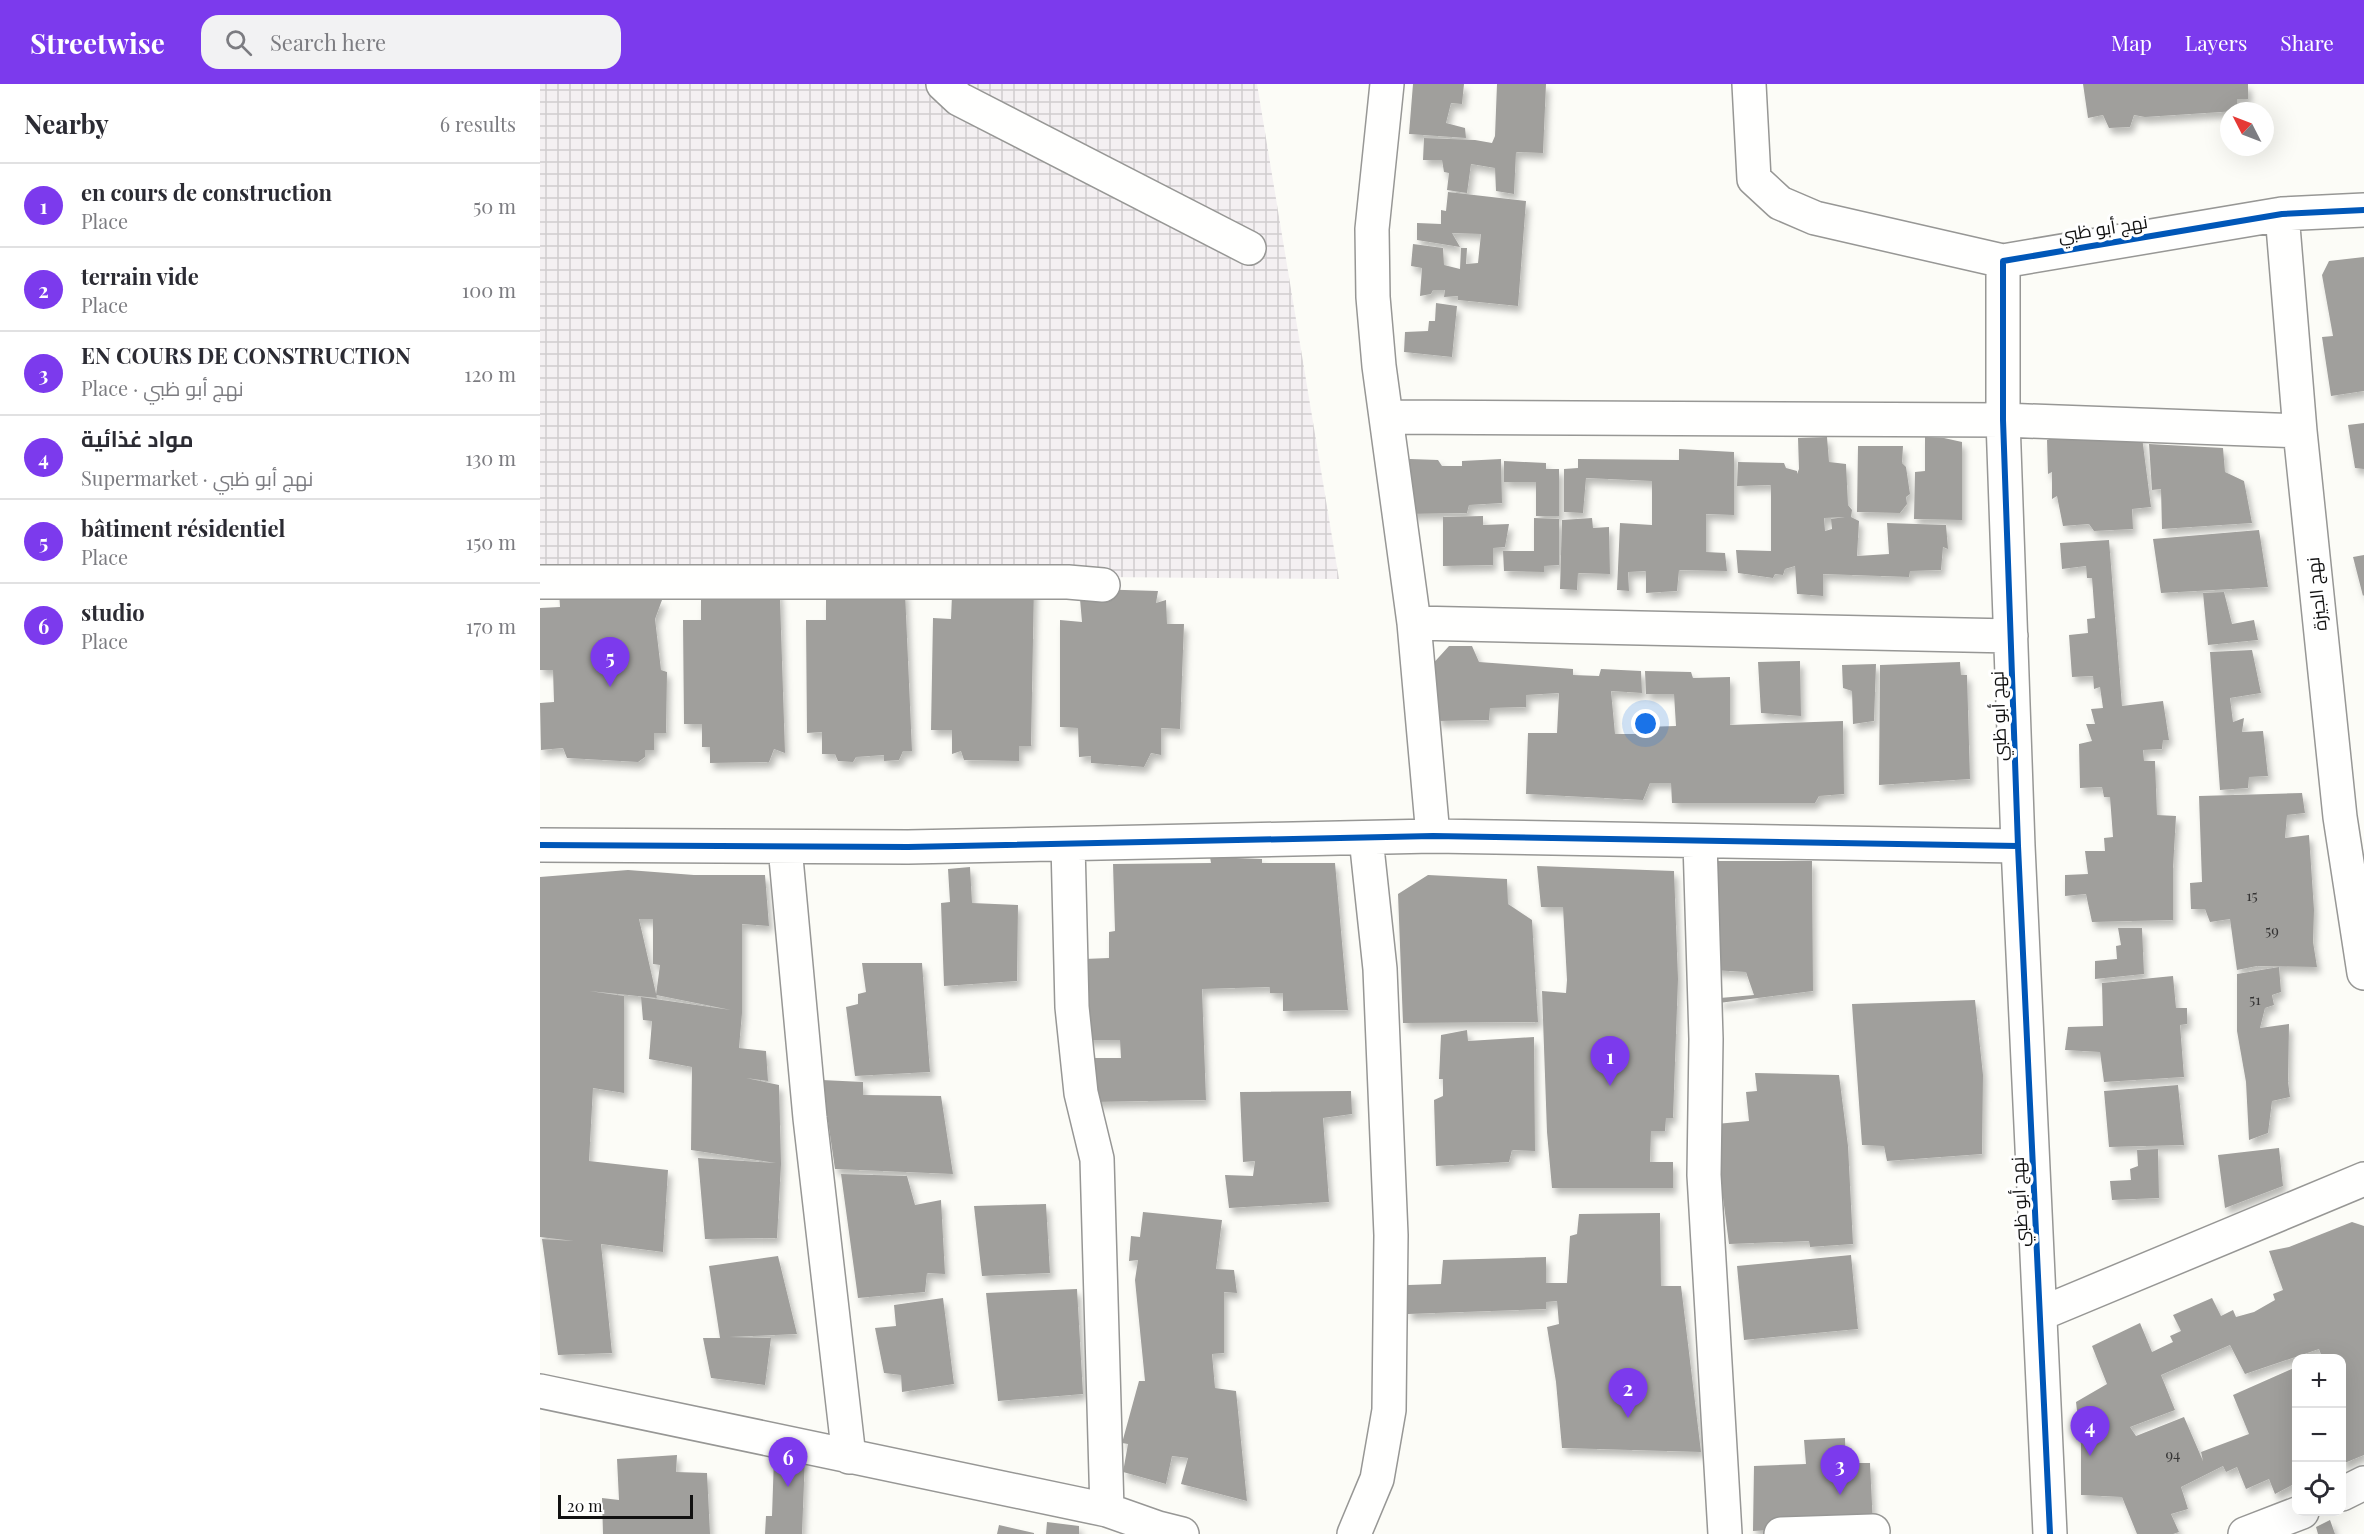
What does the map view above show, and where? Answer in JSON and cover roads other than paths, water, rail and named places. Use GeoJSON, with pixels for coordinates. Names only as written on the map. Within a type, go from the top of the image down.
{"type":"FeatureCollection","features":[{"type":"Feature","properties":{"kind":"street"},"geometry":{"type":"LineString","coordinates":[[943,84],[959,99],[1249,249]]}},
{"type":"Feature","properties":{"kind":"street"},"geometry":{"type":"LineString","coordinates":[[1387,84],[1372,240],[1373,297],[1378,366],[1387,417],[1414,623],[1433,836]]}},
{"type":"Feature","properties":{"kind":"street"},"geometry":{"type":"LineString","coordinates":[[1749,84],[1754,179],[1780,203],[1815,218],[2003,261]]}},
{"type":"Feature","properties":{"kind":"street","name":"نهج أبو ظبي"},"geometry":{"type":"LineString","coordinates":[[2050,1534],[2018,846],[2003,420],[2003,261],[2282,214],[2364,210]]}},
{"type":"Feature","properties":{"kind":"street","name":"نهج الجيزة"},"geometry":{"type":"LineString","coordinates":[[2282,214],[2300,431],[2340,817],[2364,973]]}},
{"type":"Feature","properties":{"kind":"street"},"geometry":{"type":"LineString","coordinates":[[1387,417],[2003,420],[2300,431]]}},
{"type":"Feature","properties":{"kind":"street"},"geometry":{"type":"LineString","coordinates":[[540,582],[1068,582],[1104,585]]}},
{"type":"Feature","properties":{"kind":"street"},"geometry":{"type":"LineString","coordinates":[[1414,623],[2012,636]]}},
{"type":"Feature","properties":{"kind":"street"},"geometry":{"type":"LineString","coordinates":[[540,845],[908,847],[1433,836],[2018,846]]}},
{"type":"Feature","properties":{"kind":"street"},"geometry":{"type":"LineString","coordinates":[[1354,1534],[1377,1479],[1389,1410],[1390,1211],[1380,969],[1366,838]]}},
{"type":"Feature","properties":{"kind":"street"},"geometry":{"type":"LineString","coordinates":[[1700,842],[1706,1040],[1704,1175],[1725,1534]]}},
{"type":"Feature","properties":{"kind":"street"},"geometry":{"type":"LineString","coordinates":[[1068,844],[1072,1007],[1081,1094],[1097,1159],[1107,1510]]}},
{"type":"Feature","properties":{"kind":"street"},"geometry":{"type":"LineString","coordinates":[[785,847],[808,1107],[849,1457]]}},
{"type":"Feature","properties":{"kind":"street"},"geometry":{"type":"LineString","coordinates":[[2040,1314],[2364,1179]]}},
{"type":"Feature","properties":{"kind":"street"},"geometry":{"type":"LineString","coordinates":[[540,1390],[1107,1510],[1182,1534]]}},
{"type":"Feature","properties":{"kind":"street"},"geometry":{"type":"LineString","coordinates":[[2346,1492],[2364,1483]]}},
{"type":"Feature","properties":{"kind":"street"},"geometry":{"type":"LineString","coordinates":[[2245,1534],[2292,1516]]}},
{"type":"Feature","properties":{"kind":"street"},"geometry":{"type":"LineString","coordinates":[[1781,1534],[1873,1532]]}},
{"type":"Feature","properties":{"kind":"place","name":"bâtiment résidentiel"},"geometry":{"type":"Point","coordinates":[610,687]}},
{"type":"Feature","properties":{"kind":"place","name":"en cours de construction"},"geometry":{"type":"Point","coordinates":[1610,1086]}},
{"type":"Feature","properties":{"kind":"place","name":"terrain vide"},"geometry":{"type":"Point","coordinates":[1628,1418]}},
{"type":"Feature","properties":{"kind":"place","name":"مواد غذائية"},"geometry":{"type":"Point","coordinates":[2090,1456]}},
{"type":"Feature","properties":{"kind":"place","name":"studio"},"geometry":{"type":"Point","coordinates":[788,1487]}},
{"type":"Feature","properties":{"kind":"place","name":"EN COURS DE CONSTRUCTION"},"geometry":{"type":"Point","coordinates":[1840,1495]}}]}
